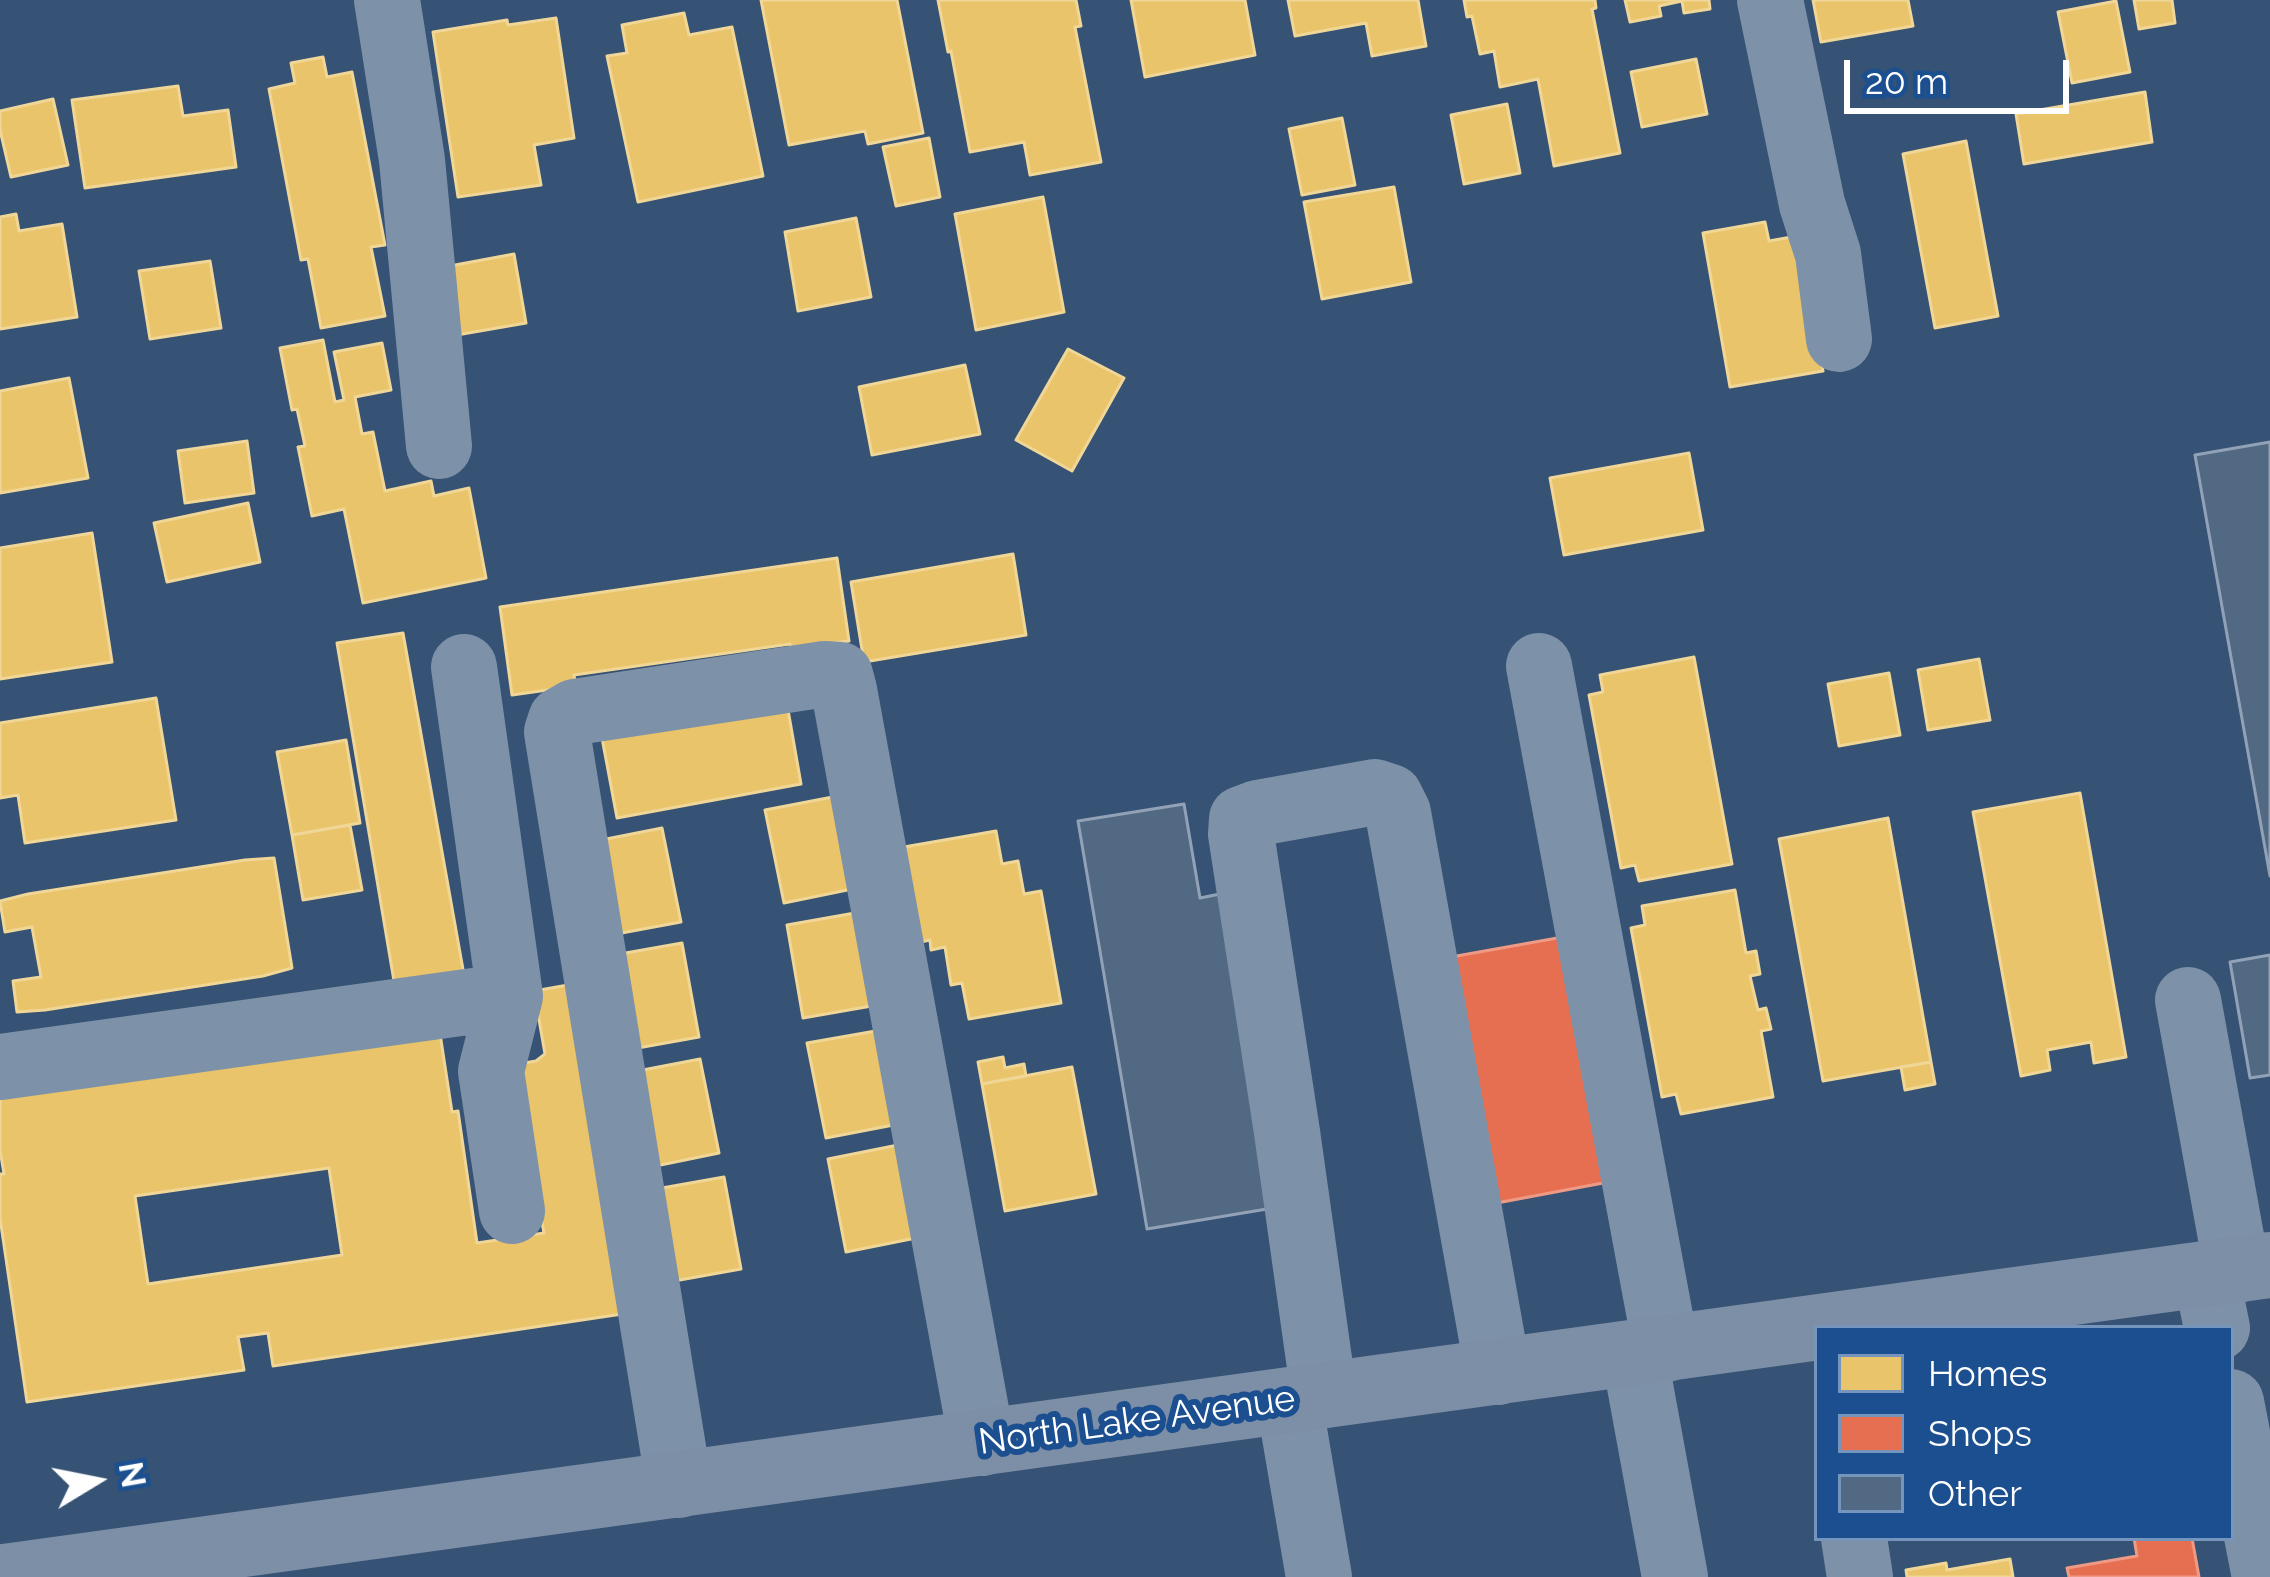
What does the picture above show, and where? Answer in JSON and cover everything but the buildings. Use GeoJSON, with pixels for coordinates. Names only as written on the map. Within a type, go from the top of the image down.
{"type":"FeatureCollection","features":[{"type":"Feature","properties":{"kind":"main road","name":"North Lake Avenue"},"geometry":{"type":"LineString","coordinates":[[1849,1325],[2233,1284]]}},
{"type":"Feature","properties":{"kind":"main road","name":"North Lake Avenue"},"geometry":{"type":"LineString","coordinates":[[4,1577],[212,1563],[679,1485],[1814,1329]]}},
{"type":"Feature","properties":{"kind":"lane"},"geometry":{"type":"LineString","coordinates":[[387,0],[412,160],[439,446]]}},
{"type":"Feature","properties":{"kind":"lane"},"geometry":{"type":"LineString","coordinates":[[1770,0],[1812,204],[1828,254],[1839,339]]}},
{"type":"Feature","properties":{"kind":"lane"},"geometry":{"type":"LineString","coordinates":[[1539,666],[1650,1351],[1675,1577]]}},
{"type":"Feature","properties":{"kind":"lane"},"geometry":{"type":"LineString","coordinates":[[464,667],[510,996],[491,1071],[512,1211]]}},
{"type":"Feature","properties":{"kind":"lane"},"geometry":{"type":"LineString","coordinates":[[679,1485],[556,732],[561,720],[574,712],[825,674],[840,675],[844,690],[982,1443]]}},
{"type":"Feature","properties":{"kind":"lane"},"geometry":{"type":"LineString","coordinates":[[1319,1577],[1287,1132],[1242,819],[1375,792],[1390,797],[1398,813],[1498,1372]]}},
{"type":"Feature","properties":{"kind":"lane"},"geometry":{"type":"LineString","coordinates":[[0,1067],[510,996]]}},
{"type":"Feature","properties":{"kind":"lane"},"geometry":{"type":"LineString","coordinates":[[2188,1000],[2233,1284]]}},
{"type":"Feature","properties":{"kind":"lane"},"geometry":{"type":"LineString","coordinates":[[2234,1417],[2265,1577]]}},
{"type":"Feature","properties":{"kind":"lane"},"geometry":{"type":"LineString","coordinates":[[1855,1541],[1860,1577]]}}]}
